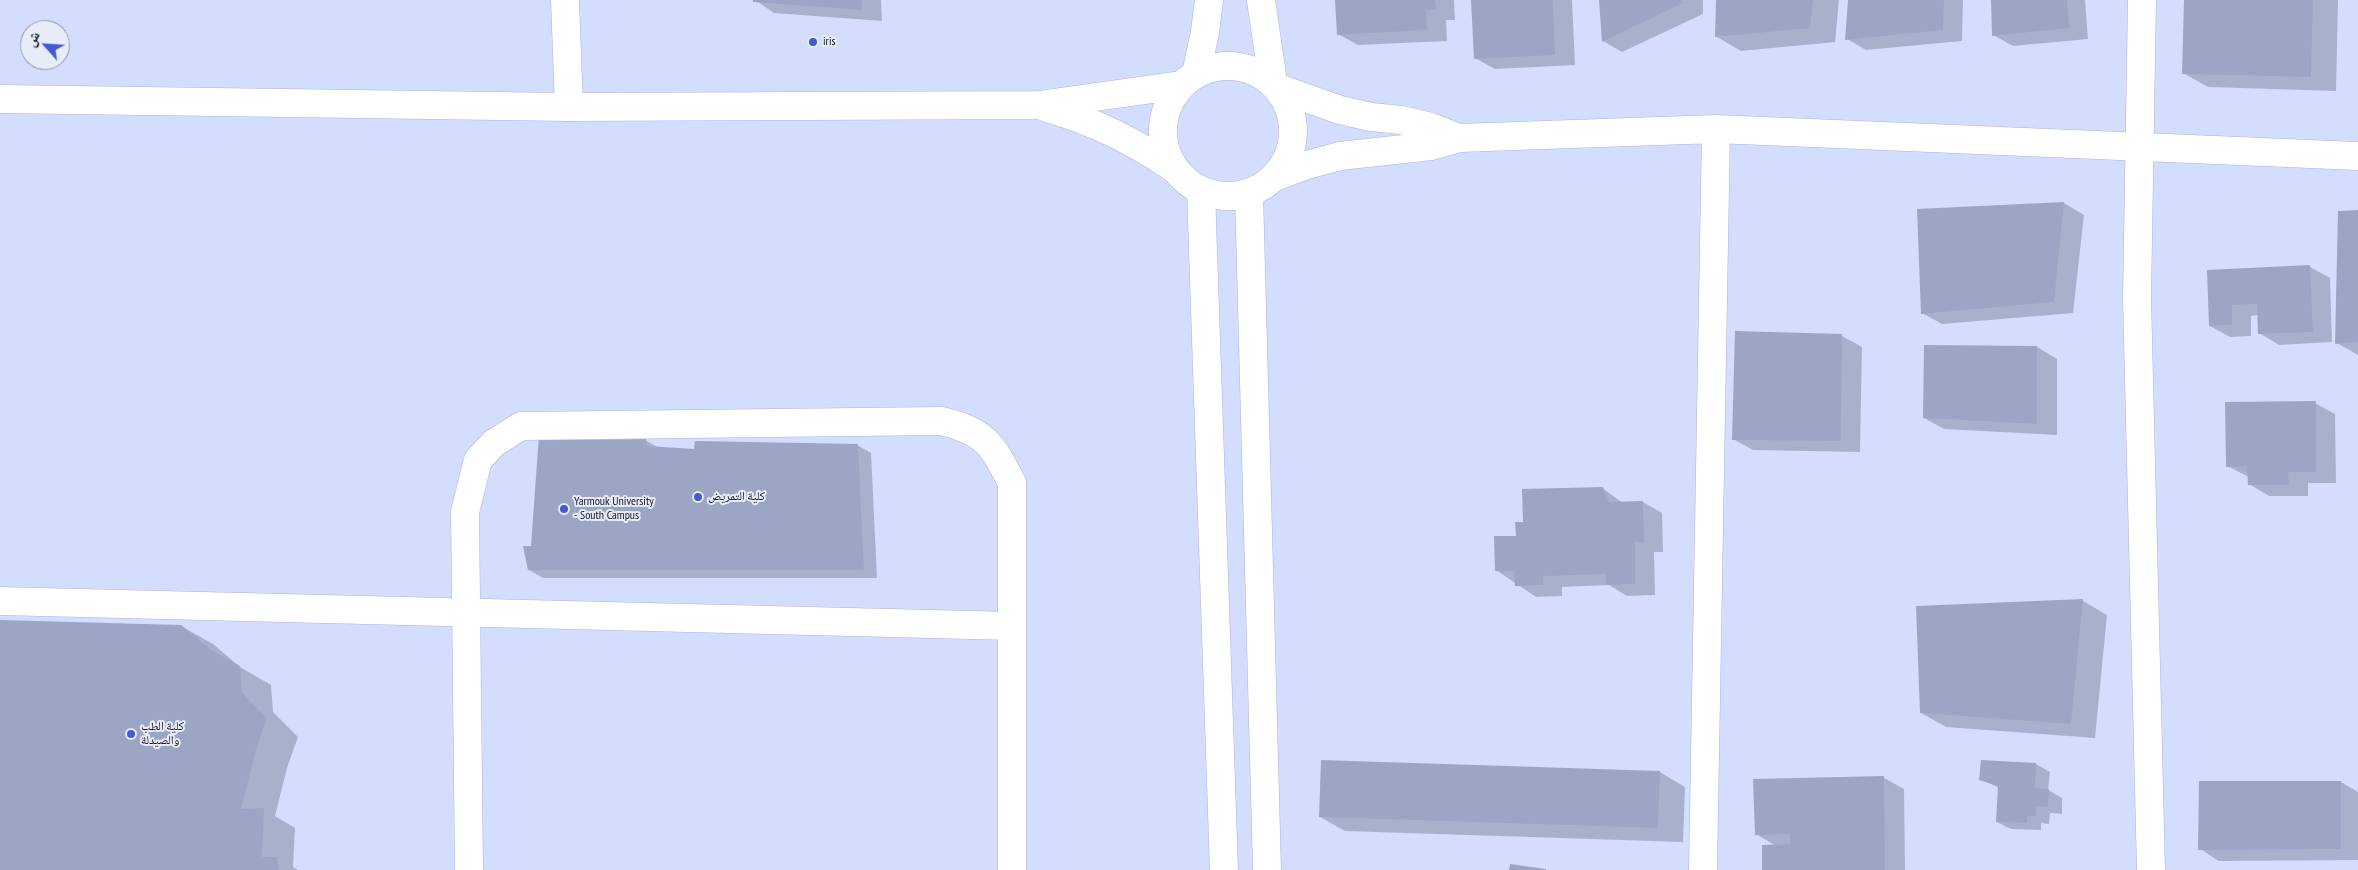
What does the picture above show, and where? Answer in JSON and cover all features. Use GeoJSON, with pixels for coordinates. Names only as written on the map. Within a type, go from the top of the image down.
{"type":"FeatureCollection","features":[{"type":"Feature","properties":{"kind":"street"},"geometry":{"type":"LineString","coordinates":[[565,0],[569,106]]}},
{"type":"Feature","properties":{"kind":"street"},"geometry":{"type":"LineString","coordinates":[[1175,169],[1165,149],[1163,126],[1168,104],[1188,80],[1205,32],[1209,0]]}},
{"type":"Feature","properties":{"kind":"street"},"geometry":{"type":"LineString","coordinates":[[1039,105],[1076,116],[1111,130],[1144,148],[1175,169],[1187,182],[1201,191],[1225,197],[1249,193],[1263,187],[1275,177],[1288,157],[1294,133],[1291,109],[1276,85],[1261,0]]}},
{"type":"Feature","properties":{"kind":"street"},"geometry":{"type":"LineString","coordinates":[[2142,0],[2137,298],[2151,870]]}},
{"type":"Feature","properties":{"kind":"street"},"geometry":{"type":"LineString","coordinates":[[0,100],[569,106],[1039,105],[1188,80],[1215,66],[1236,65],[1256,71],[1276,85],[1340,110],[1371,117],[1402,120],[1431,127],[1459,138]]}},
{"type":"Feature","properties":{"kind":"street"},"geometry":{"type":"LineString","coordinates":[[1275,177],[1307,164],[1340,156],[1431,146],[1459,138],[1716,129],[2358,156]]}},
{"type":"Feature","properties":{"kind":"street"},"geometry":{"type":"LineString","coordinates":[[1702,870],[1716,129]]}},
{"type":"Feature","properties":{"kind":"street"},"geometry":{"type":"LineString","coordinates":[[1201,191],[1224,870]]}},
{"type":"Feature","properties":{"kind":"street"},"geometry":{"type":"LineString","coordinates":[[1249,193],[1267,870]]}},
{"type":"Feature","properties":{"kind":"street"},"geometry":{"type":"LineString","coordinates":[[469,870],[465,512],[478,460],[494,443],[521,426],[941,421],[964,426],[980,434],[998,454],[1012,483],[1012,870]]}},
{"type":"Feature","properties":{"kind":"street"},"geometry":{"type":"LineString","coordinates":[[0,601],[1012,626]]}},
{"type":"Feature","properties":{"kind":"building"},"geometry":{"type":"Polygon","coordinates":[[[753,0],[862,0],[862,10],[753,2],[753,0]]]}},
{"type":"Feature","properties":{"kind":"building"},"geometry":{"type":"Polygon","coordinates":[[[1335,0],[1435,0],[1436,9],[1426,10],[1427,30],[1337,35],[1335,0]]]}},
{"type":"Feature","properties":{"kind":"building"},"geometry":{"type":"Polygon","coordinates":[[[1471,0],[1553,0],[1555,55],[1474,59],[1471,0]]]}},
{"type":"Feature","properties":{"kind":"building"},"geometry":{"type":"Polygon","coordinates":[[[1599,0],[1683,0],[1683,3],[1602,42],[1599,0]]]}},
{"type":"Feature","properties":{"kind":"building"},"geometry":{"type":"Polygon","coordinates":[[[1716,0],[1813,0],[1810,28],[1715,37],[1716,0]]]}},
{"type":"Feature","properties":{"kind":"building"},"geometry":{"type":"Polygon","coordinates":[[[1848,0],[1944,0],[1943,30],[1845,40],[1848,0]]]}},
{"type":"Feature","properties":{"kind":"building"},"geometry":{"type":"Polygon","coordinates":[[[1991,0],[2067,0],[2069,28],[1992,36],[1991,0]]]}},
{"type":"Feature","properties":{"kind":"building"},"geometry":{"type":"Polygon","coordinates":[[[2184,0],[2313,0],[2311,77],[2182,74],[2184,0]]]}},
{"type":"Feature","properties":{"kind":"building"},"geometry":{"type":"Polygon","coordinates":[[[2064,202],[2054,302],[1921,314],[1917,209],[2064,202]]]}},
{"type":"Feature","properties":{"kind":"building"},"geometry":{"type":"Polygon","coordinates":[[[2358,210],[2358,342],[2335,344],[2338,211],[2358,210]]]}},
{"type":"Feature","properties":{"kind":"building"},"geometry":{"type":"Polygon","coordinates":[[[2310,265],[2313,332],[2258,334],[2257,304],[2232,305],[2232,325],[2209,326],[2207,270],[2310,265]]]}},
{"type":"Feature","properties":{"kind":"building"},"geometry":{"type":"Polygon","coordinates":[[[1735,331],[1842,334],[1841,441],[1732,440],[1735,331]]]}},
{"type":"Feature","properties":{"kind":"building"},"geometry":{"type":"Polygon","coordinates":[[[1924,345],[2037,346],[2037,424],[1923,418],[1924,345]]]}},
{"type":"Feature","properties":{"kind":"building"},"geometry":{"type":"Polygon","coordinates":[[[2316,401],[2316,472],[2288,472],[2289,485],[2248,485],[2247,466],[2226,467],[2225,402],[2316,401]]]}},
{"type":"Feature","properties":{"kind":"building","name":"كلية التمريض"},"geometry":{"type":"Polygon","coordinates":[[[539,435],[568,436],[569,440],[646,439],[647,446],[694,449],[695,441],[858,444],[864,570],[528,570],[523,546],[531,546],[539,435]]]}},
{"type":"Feature","properties":{"kind":"building"},"geometry":{"type":"Polygon","coordinates":[[[1603,487],[1609,502],[1643,501],[1644,542],[1635,542],[1635,584],[1606,585],[1606,574],[1543,576],[1543,585],[1515,586],[1514,571],[1495,571],[1494,536],[1516,536],[1515,522],[1523,522],[1522,489],[1603,487]]]}},
{"type":"Feature","properties":{"kind":"building"},"geometry":{"type":"Polygon","coordinates":[[[2083,599],[2071,724],[1920,713],[1916,606],[2083,599]]]}},
{"type":"Feature","properties":{"kind":"building","name":"كلية الطب والصيدلة"},"geometry":{"type":"Polygon","coordinates":[[[0,620],[181,625],[213,651],[240,666],[242,693],[267,718],[256,750],[241,809],[264,808],[262,857],[277,857],[279,870],[0,870],[0,620]]]}},
{"type":"Feature","properties":{"kind":"building"},"geometry":{"type":"Polygon","coordinates":[[[1321,760],[1660,771],[1658,828],[1319,817],[1321,760]]]}},
{"type":"Feature","properties":{"kind":"building"},"geometry":{"type":"Polygon","coordinates":[[[1981,760],[2036,763],[2035,788],[2049,789],[2048,807],[2036,806],[2036,816],[2027,816],[2027,823],[1996,822],[1998,786],[1979,780],[1981,760]]]}},
{"type":"Feature","properties":{"kind":"building"},"geometry":{"type":"Polygon","coordinates":[[[1884,776],[1885,870],[1762,870],[1762,845],[1790,844],[1790,834],[1755,835],[1753,779],[1884,776]]]}},
{"type":"Feature","properties":{"kind":"building"},"geometry":{"type":"Polygon","coordinates":[[[2199,781],[2341,781],[2341,849],[2198,850],[2199,781]]]}},
{"type":"Feature","properties":{"kind":"building"},"geometry":{"type":"Polygon","coordinates":[[[1510,864],[1546,869],[1546,870],[1509,870],[1510,864]]]}},
{"type":"Feature","properties":{"kind":"place","name":"iris"},"geometry":{"type":"Point","coordinates":[813,42]}},
{"type":"Feature","properties":{"kind":"place","name":"كلية التمريض"},"geometry":{"type":"Point","coordinates":[698,497]}},
{"type":"Feature","properties":{"kind":"place","name":"Yarmouk University - South Campus"},"geometry":{"type":"Point","coordinates":[564,509]}},
{"type":"Feature","properties":{"kind":"place","name":"كلية الطب والصيدلة"},"geometry":{"type":"Point","coordinates":[131,734]}}]}
